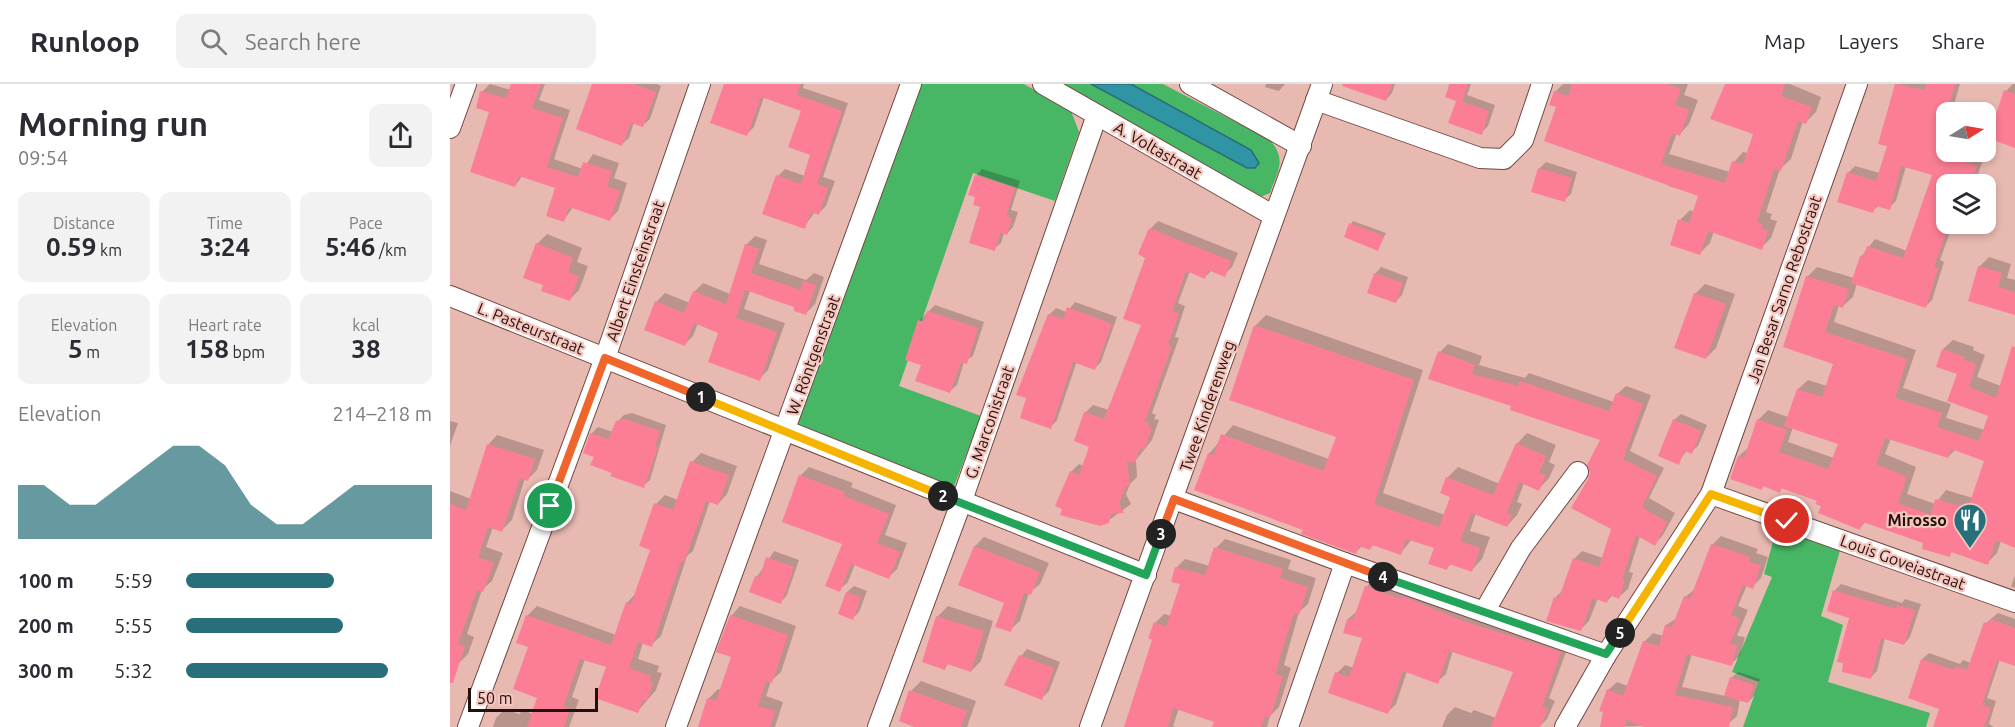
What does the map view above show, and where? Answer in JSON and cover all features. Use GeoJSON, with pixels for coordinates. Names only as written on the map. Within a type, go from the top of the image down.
{"type":"FeatureCollection","features":[{"type":"Feature","properties":{"kind":"street"},"geometry":{"type":"LineString","coordinates":[[450,128],[466,84]]}},
{"type":"Feature","properties":{"kind":"street","name":"Albert Einsteinstraat"},"geometry":{"type":"LineString","coordinates":[[468,727],[605,358],[700,84]]}},
{"type":"Feature","properties":{"kind":"street","name":"W. Röntgenstraat"},"geometry":{"type":"LineString","coordinates":[[676,727],[910,84]]}},
{"type":"Feature","properties":{"kind":"street","name":"A. Voltastraat"},"geometry":{"type":"LineString","coordinates":[[1043,84],[1274,216]]}},
{"type":"Feature","properties":{"kind":"street"},"geometry":{"type":"LineString","coordinates":[[1190,84],[1215,91],[1301,146]]}},
{"type":"Feature","properties":{"kind":"street"},"geometry":{"type":"LineString","coordinates":[[1319,92],[1480,158],[1504,159],[1522,140],[1542,84]]}},
{"type":"Feature","properties":{"kind":"street","name":"Jan Besar Sarno Rebostraat"},"geometry":{"type":"LineString","coordinates":[[1711,494],[1857,84]]}},
{"type":"Feature","properties":{"kind":"street","name":"Twee Kinderenweg"},"geometry":{"type":"LineString","coordinates":[[1090,727],[1319,92]]}},
{"type":"Feature","properties":{"kind":"street","name":"G. Marconistraat"},"geometry":{"type":"LineString","coordinates":[[878,727],[961,503],[1097,115]]}},
{"type":"Feature","properties":{"kind":"street","name":"L. Pasteurstraat"},"geometry":{"type":"LineString","coordinates":[[450,296],[961,503],[1146,575]]}},
{"type":"Feature","properties":{"kind":"street"},"geometry":{"type":"LineString","coordinates":[[1484,612],[1521,548],[1578,472]]}},
{"type":"Feature","properties":{"kind":"street"},"geometry":{"type":"LineString","coordinates":[[1564,727],[1606,654],[1711,494]]}},
{"type":"Feature","properties":{"kind":"street","name":"Louis Goveiastraat"},"geometry":{"type":"LineString","coordinates":[[1711,494],[2015,602]]}},
{"type":"Feature","properties":{"kind":"street"},"geometry":{"type":"LineString","coordinates":[[1174,499],[1345,563],[1606,654]]}},
{"type":"Feature","properties":{"kind":"street"},"geometry":{"type":"LineString","coordinates":[[1288,727],[1345,563]]}},
{"type":"Feature","properties":{"kind":"green space"},"geometry":{"type":"Polygon","coordinates":[[[918,84],[1024,84],[1071,111],[1079,132],[1055,201],[973,173],[899,386],[981,416],[953,489],[804,433],[798,425],[796,416],[918,84]]]}},
{"type":"Feature","properties":{"kind":"green space"},"geometry":{"type":"Polygon","coordinates":[[[1056,84],[1091,84],[1247,168],[1256,168],[1170,106],[1131,84],[1163,84],[1270,140],[1280,159],[1270,193],[1260,197],[1056,84]]]}},
{"type":"Feature","properties":{"kind":"green space"},"geometry":{"type":"Polygon","coordinates":[[[1778,524],[1841,547],[1821,616],[1843,625],[1828,682],[1930,713],[1926,727],[1743,727],[1759,682],[1732,672],[1772,577],[1764,574],[1778,524]]]}},
{"type":"Feature","properties":{"kind":"water"},"geometry":{"type":"Polygon","coordinates":[[[1091,84],[1131,84],[1251,150],[1259,163],[1255,168],[1247,168],[1091,84]]]}},
{"type":"Feature","properties":{"kind":"building"},"geometry":{"type":"Polygon","coordinates":[[[511,84],[541,84],[532,108],[563,118],[547,167],[578,177],[583,162],[612,171],[607,186],[620,191],[610,221],[569,207],[564,222],[546,216],[555,188],[519,176],[515,187],[470,172],[489,112],[476,108],[480,91],[506,98],[511,84]]]}},
{"type":"Feature","properties":{"kind":"building"},"geometry":{"type":"Polygon","coordinates":[[[592,84],[633,84],[656,92],[643,127],[631,123],[622,146],[576,129],[592,84]]]}},
{"type":"Feature","properties":{"kind":"building"},"geometry":{"type":"Polygon","coordinates":[[[724,84],[800,84],[797,95],[842,111],[817,184],[828,188],[819,215],[811,212],[805,229],[762,214],[776,175],[801,184],[810,155],[788,147],[801,111],[761,97],[747,136],[710,123],[724,84]]]}},
{"type":"Feature","properties":{"kind":"building"},"geometry":{"type":"Polygon","coordinates":[[[1343,84],[1392,84],[1386,101],[1342,86],[1343,84]]]}},
{"type":"Feature","properties":{"kind":"building"},"geometry":{"type":"Polygon","coordinates":[[[1450,84],[1468,84],[1462,102],[1489,111],[1482,135],[1448,123],[1456,101],[1445,97],[1450,84]]]}},
{"type":"Feature","properties":{"kind":"building"},"geometry":{"type":"Polygon","coordinates":[[[1572,84],[1667,84],[1681,89],[1675,105],[1689,110],[1680,136],[1672,133],[1661,164],[1725,183],[1732,161],[1743,164],[1753,134],[1710,119],[1725,84],[1785,84],[1781,96],[1812,107],[1806,124],[1798,121],[1781,171],[1774,169],[1757,222],[1763,224],[1761,228],[1768,231],[1762,250],[1708,231],[1700,255],[1670,245],[1678,219],[1689,223],[1698,196],[1544,141],[1556,107],[1549,105],[1554,91],[1568,96],[1572,84]]]}},
{"type":"Feature","properties":{"kind":"building"},"geometry":{"type":"Polygon","coordinates":[[[1895,84],[1925,90],[1926,84],[1955,84],[1950,102],[1936,102],[1936,162],[1963,162],[1977,166],[1974,174],[1936,174],[1936,234],[1946,234],[1934,267],[1938,269],[1926,308],[1851,283],[1860,256],[1863,257],[1867,246],[1903,258],[1932,175],[1901,166],[1890,210],[1876,206],[1873,213],[1837,202],[1847,172],[1876,181],[1887,146],[1878,144],[1895,84]]]}},
{"type":"Feature","properties":{"kind":"building"},"geometry":{"type":"Polygon","coordinates":[[[2004,90],[2015,94],[2015,148],[1996,141],[1996,114],[2004,90]]]}},
{"type":"Feature","properties":{"kind":"building"},"geometry":{"type":"Polygon","coordinates":[[[1538,168],[1572,178],[1565,202],[1531,192],[1538,168]]]}},
{"type":"Feature","properties":{"kind":"building"},"geometry":{"type":"Polygon","coordinates":[[[975,175],[1015,188],[1006,216],[1012,218],[1007,235],[1000,233],[995,251],[969,243],[980,207],[973,205],[975,197],[968,195],[975,175]]]}},
{"type":"Feature","properties":{"kind":"building"},"geometry":{"type":"Polygon","coordinates":[[[1349,223],[1384,236],[1378,251],[1344,237],[1349,223]]]}},
{"type":"Feature","properties":{"kind":"building"},"geometry":{"type":"Polygon","coordinates":[[[1149,228],[1231,261],[1225,277],[1208,270],[1205,279],[1186,271],[1172,311],[1179,313],[1168,345],[1172,346],[1145,421],[1149,423],[1148,427],[1152,428],[1144,450],[1140,448],[1135,463],[1127,461],[1130,486],[1125,487],[1119,503],[1124,513],[1111,514],[1109,523],[1100,526],[1060,515],[1062,509],[1055,506],[1070,471],[1079,475],[1089,447],[1074,441],[1084,412],[1104,419],[1141,325],[1123,319],[1145,258],[1138,254],[1149,228]]]}},
{"type":"Feature","properties":{"kind":"building"},"geometry":{"type":"Polygon","coordinates":[[[536,243],[573,258],[568,272],[579,276],[570,301],[541,291],[543,285],[523,278],[536,243]]]}},
{"type":"Feature","properties":{"kind":"building"},"geometry":{"type":"Polygon","coordinates":[[[745,244],[759,249],[751,273],[801,290],[803,281],[816,285],[806,315],[794,311],[794,307],[745,290],[736,318],[777,332],[760,381],[708,362],[718,333],[694,323],[685,346],[644,330],[655,301],[684,313],[693,291],[726,304],[745,244]]]}},
{"type":"Feature","properties":{"kind":"building"},"geometry":{"type":"Polygon","coordinates":[[[1978,266],[2002,273],[1998,287],[2015,292],[2015,315],[1968,301],[1978,266]]]}},
{"type":"Feature","properties":{"kind":"building"},"geometry":{"type":"Polygon","coordinates":[[[1374,273],[1403,283],[1396,303],[1367,293],[1374,273]]]}},
{"type":"Feature","properties":{"kind":"building"},"geometry":{"type":"Polygon","coordinates":[[[1806,276],[1849,289],[1843,308],[1834,305],[1825,332],[1907,359],[1895,398],[1942,413],[1937,427],[1979,441],[1988,416],[1947,401],[1957,374],[1936,367],[1942,349],[1965,357],[1964,360],[1976,364],[1969,387],[1996,398],[2012,346],[2015,347],[2015,548],[1996,540],[1988,565],[1951,552],[1950,557],[1922,549],[1923,543],[1863,522],[1860,530],[1818,513],[1821,506],[1815,504],[1817,501],[1781,488],[1780,493],[1763,486],[1762,490],[1730,479],[1738,456],[1744,458],[1757,419],[1787,430],[1779,452],[1828,469],[1838,444],[1784,426],[1797,389],[1822,397],[1833,364],[1783,347],[1806,276]],[[1885,438],[1876,464],[1907,477],[1898,503],[1931,515],[1935,499],[1968,508],[1984,461],[1951,449],[1948,458],[1885,438]]]}},
{"type":"Feature","properties":{"kind":"building"},"geometry":{"type":"Polygon","coordinates":[[[1694,293],[1726,304],[1706,359],[1674,348],[1694,293]]]}},
{"type":"Feature","properties":{"kind":"building"},"geometry":{"type":"Polygon","coordinates":[[[1067,307],[1112,324],[1095,370],[1073,362],[1051,429],[1020,418],[1026,398],[1016,395],[1048,314],[1063,319],[1067,307]]]}},
{"type":"Feature","properties":{"kind":"building"},"geometry":{"type":"Polygon","coordinates":[[[927,311],[978,328],[967,364],[961,362],[950,393],[915,381],[921,365],[905,360],[918,320],[924,322],[927,311]]]}},
{"type":"Feature","properties":{"kind":"building"},"geometry":{"type":"Polygon","coordinates":[[[1254,325],[1414,380],[1374,504],[1439,527],[1450,497],[1440,493],[1446,477],[1493,495],[1516,443],[1546,456],[1539,473],[1546,475],[1539,491],[1519,482],[1507,513],[1512,515],[1507,527],[1471,513],[1460,541],[1480,548],[1472,572],[1449,564],[1447,570],[1428,564],[1434,548],[1406,539],[1401,555],[1372,545],[1370,550],[1359,546],[1356,554],[1301,534],[1303,530],[1194,490],[1208,453],[1214,455],[1221,434],[1323,471],[1336,437],[1229,400],[1254,325]]]}},
{"type":"Feature","properties":{"kind":"building"},"geometry":{"type":"Polygon","coordinates":[[[1438,351],[1475,365],[1472,374],[1518,386],[1520,381],[1609,411],[1616,393],[1643,404],[1623,459],[1657,476],[1642,507],[1667,522],[1655,546],[1636,535],[1622,580],[1625,581],[1619,599],[1609,595],[1607,603],[1593,598],[1581,631],[1546,621],[1554,597],[1559,598],[1573,558],[1599,567],[1611,529],[1571,508],[1588,479],[1590,473],[1587,465],[1600,440],[1510,410],[1511,406],[1428,379],[1438,351]]]}},
{"type":"Feature","properties":{"kind":"building"},"geometry":{"type":"Polygon","coordinates":[[[624,419],[660,431],[655,446],[658,447],[644,488],[610,476],[612,473],[590,465],[594,457],[583,453],[590,433],[608,439],[616,421],[624,419]]]}},
{"type":"Feature","properties":{"kind":"building"},"geometry":{"type":"Polygon","coordinates":[[[1673,419],[1701,431],[1692,454],[1684,451],[1679,465],[1658,456],[1673,419]]]}},
{"type":"Feature","properties":{"kind":"building"},"geometry":{"type":"Polygon","coordinates":[[[487,444],[535,459],[528,481],[520,478],[502,532],[488,527],[478,557],[494,563],[483,592],[477,590],[458,644],[465,646],[453,683],[450,683],[450,504],[466,510],[487,444]]]}},
{"type":"Feature","properties":{"kind":"building"},"geometry":{"type":"Polygon","coordinates":[[[690,461],[729,475],[718,505],[706,501],[684,562],[681,561],[652,647],[638,642],[629,668],[651,676],[649,681],[653,683],[647,701],[643,700],[638,713],[595,698],[606,667],[580,659],[563,707],[570,709],[564,727],[527,727],[537,698],[513,689],[528,647],[516,643],[526,615],[611,645],[626,602],[631,604],[650,550],[639,546],[654,503],[673,510],[690,461]]]}},
{"type":"Feature","properties":{"kind":"building"},"geometry":{"type":"Polygon","coordinates":[[[799,475],[845,492],[844,496],[889,514],[877,543],[900,552],[889,579],[851,564],[840,592],[825,586],[842,544],[782,522],[799,475]]]}},
{"type":"Feature","properties":{"kind":"building"},"geometry":{"type":"Polygon","coordinates":[[[1711,544],[1750,557],[1749,562],[1761,565],[1753,589],[1743,585],[1731,615],[1740,619],[1730,644],[1737,645],[1732,666],[1687,654],[1675,695],[1733,707],[1729,727],[1644,727],[1626,720],[1625,727],[1600,727],[1603,712],[1599,711],[1607,689],[1623,696],[1643,641],[1659,646],[1665,625],[1672,627],[1684,596],[1690,599],[1711,544]]]}},
{"type":"Feature","properties":{"kind":"building"},"geometry":{"type":"Polygon","coordinates":[[[974,546],[1040,572],[1031,595],[1024,593],[1011,632],[995,627],[1004,603],[958,585],[974,546]]]}},
{"type":"Feature","properties":{"kind":"building"},"geometry":{"type":"Polygon","coordinates":[[[1214,547],[1283,569],[1280,578],[1308,587],[1299,615],[1294,613],[1280,657],[1276,674],[1283,677],[1270,718],[1265,716],[1261,727],[1212,727],[1214,722],[1173,708],[1168,727],[1124,727],[1152,640],[1148,638],[1154,622],[1166,627],[1180,584],[1171,582],[1175,567],[1205,575],[1214,547]]]}},
{"type":"Feature","properties":{"kind":"building"},"geometry":{"type":"Polygon","coordinates":[[[766,557],[794,567],[781,604],[749,592],[755,576],[760,577],[766,557]]]}},
{"type":"Feature","properties":{"kind":"building"},"geometry":{"type":"Polygon","coordinates":[[[1365,586],[1401,599],[1402,596],[1463,621],[1561,652],[1542,707],[1548,709],[1540,727],[1491,727],[1513,672],[1449,651],[1438,684],[1403,671],[1388,714],[1328,693],[1335,672],[1349,677],[1362,638],[1343,633],[1347,619],[1353,620],[1365,586]]]}},
{"type":"Feature","properties":{"kind":"building"},"geometry":{"type":"Polygon","coordinates":[[[1833,590],[1896,609],[1897,605],[1915,610],[1904,645],[1881,638],[1871,679],[1842,672],[1843,663],[1837,662],[1849,618],[1827,611],[1833,590]]]}},
{"type":"Feature","properties":{"kind":"building"},"geometry":{"type":"Polygon","coordinates":[[[846,592],[861,597],[853,620],[838,614],[846,592]]]}},
{"type":"Feature","properties":{"kind":"building"},"geometry":{"type":"Polygon","coordinates":[[[730,615],[788,635],[772,683],[766,681],[758,706],[775,711],[770,727],[698,727],[707,698],[716,701],[731,657],[716,652],[730,615]]]}},
{"type":"Feature","properties":{"kind":"building"},"geometry":{"type":"Polygon","coordinates":[[[936,616],[984,631],[971,672],[947,664],[945,670],[922,662],[936,616]]]}},
{"type":"Feature","properties":{"kind":"building"},"geometry":{"type":"Polygon","coordinates":[[[1991,619],[2015,628],[2015,666],[1997,660],[1982,705],[1991,708],[1984,727],[1933,727],[1939,709],[1908,698],[1921,659],[1954,670],[1955,666],[1967,670],[1984,622],[1988,624],[1991,619]]]}},
{"type":"Feature","properties":{"kind":"building"},"geometry":{"type":"Polygon","coordinates":[[[1019,655],[1054,668],[1042,700],[1004,685],[1019,655]]]}},
{"type":"Feature","properties":{"kind":"building"},"geometry":{"type":"Polygon","coordinates":[[[1730,677],[1754,685],[1748,703],[1724,696],[1730,677]]]}},
{"type":"Feature","properties":{"kind":"building"},"geometry":{"type":"Polygon","coordinates":[[[909,690],[967,711],[961,727],[914,727],[899,721],[909,690]]]}},
{"type":"Feature","properties":{"kind":"place","name":"Mirosso"},"geometry":{"type":"Point","coordinates":[1970,549]}},
{"type":"Feature","properties":{"kind":"route"},"geometry":{"type":"LineString","coordinates":[[550,506],[605,358],[961,503],[1146,575],[1174,499],[1345,563],[1606,654],[1711,494],[1787,521]]}}]}
